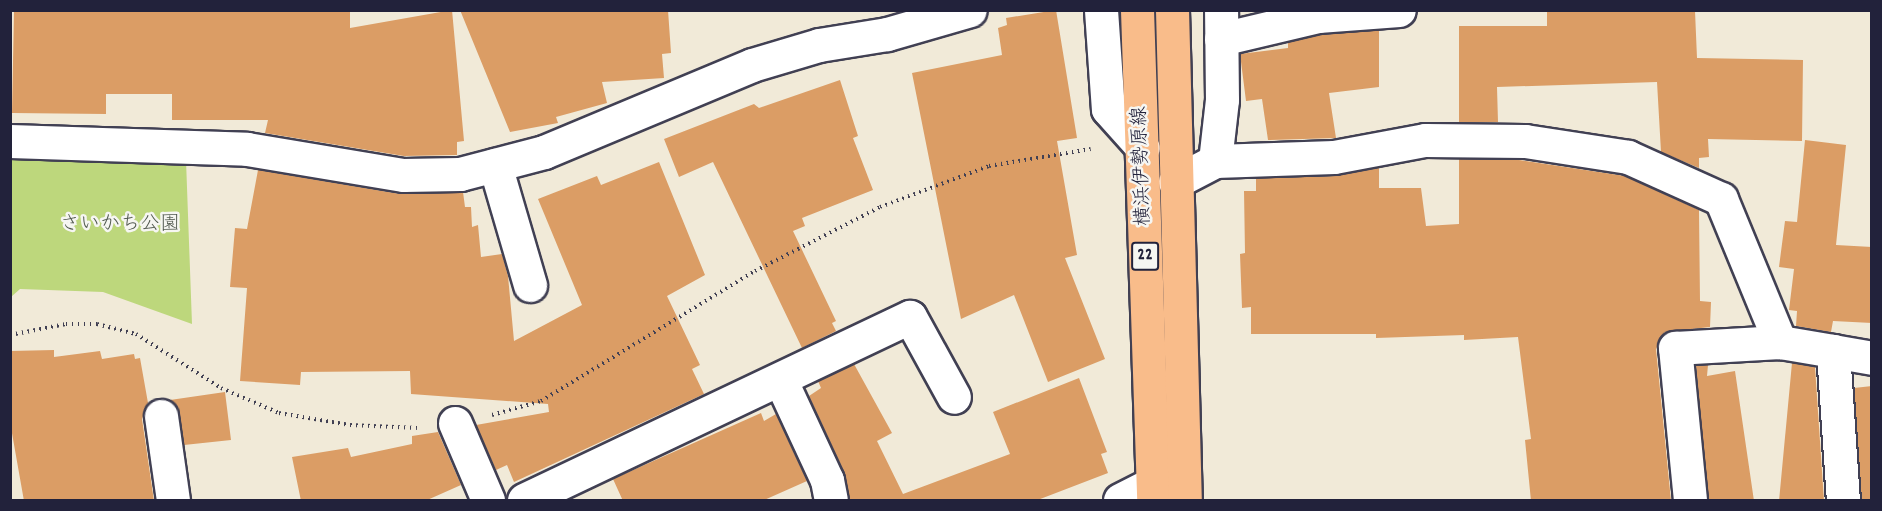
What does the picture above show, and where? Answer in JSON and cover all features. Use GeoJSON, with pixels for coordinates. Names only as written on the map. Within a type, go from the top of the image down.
{"type":"FeatureCollection","features":[{"type":"Feature","properties":{"kind":"main road","name":"横浜伊勢原線"},"geometry":{"type":"LineString","coordinates":[[1137,10],[1153,492]]}},
{"type":"Feature","properties":{"kind":"main road","name":"横浜伊勢原線"},"geometry":{"type":"LineString","coordinates":[[1172,10],[1185,501]]}},
{"type":"Feature","properties":{"kind":"street"},"geometry":{"type":"LineString","coordinates":[[10,141],[247,149],[403,175],[460,174],[544,152],[763,62],[819,45],[887,34],[970,10]]}},
{"type":"Feature","properties":{"kind":"street"},"geometry":{"type":"LineString","coordinates":[[1101,10],[1108,109],[1143,148]]}},
{"type":"Feature","properties":{"kind":"street"},"geometry":{"type":"LineString","coordinates":[[1215,161],[1222,100],[1221,25],[1399,10]]}},
{"type":"Feature","properties":{"kind":"street"},"geometry":{"type":"LineString","coordinates":[[1175,182],[1215,161],[1334,157],[1425,140],[1525,141],[1628,157],[1721,199],[1780,342]]}},
{"type":"Feature","properties":{"kind":"street"},"geometry":{"type":"LineString","coordinates":[[495,165],[530,285]]}},
{"type":"Feature","properties":{"kind":"street"},"geometry":{"type":"LineString","coordinates":[[524,501],[781,381],[910,316],[954,397]]}},
{"type":"Feature","properties":{"kind":"street"},"geometry":{"type":"LineString","coordinates":[[1690,501],[1675,348],[1780,342],[1872,358]]}},
{"type":"Feature","properties":{"kind":"street"},"geometry":{"type":"LineString","coordinates":[[1833,351],[1843,501]]}},
{"type":"Feature","properties":{"kind":"street"},"geometry":{"type":"LineString","coordinates":[[781,381],[827,480],[831,501]]}},
{"type":"Feature","properties":{"kind":"street"},"geometry":{"type":"LineString","coordinates":[[161,416],[173,501]]}},
{"type":"Feature","properties":{"kind":"street"},"geometry":{"type":"LineString","coordinates":[[455,423],[488,501]]}},
{"type":"Feature","properties":{"kind":"street"},"geometry":{"type":"LineString","coordinates":[[1120,501],[1153,492]]}},
{"type":"Feature","properties":{"kind":"path"},"geometry":{"type":"LineString","coordinates":[[10,335],[66,324],[97,324],[136,334],[221,388],[279,413],[401,430],[455,423],[541,401],[755,271],[880,207],[989,166],[1106,146],[1108,109]]}},
{"type":"Feature","properties":{"kind":"green space","name":"さいかち公園"},"geometry":{"type":"Polygon","coordinates":[[[11,155],[186,160],[192,324],[103,292],[20,289],[11,297],[11,155]]]}},
{"type":"Feature","properties":{"kind":"building"},"geometry":{"type":"Polygon","coordinates":[[[14,10],[350,10],[350,28],[452,10],[464,141],[457,142],[457,155],[404,156],[265,133],[268,120],[172,120],[172,94],[106,94],[106,114],[12,113],[14,10]]]}},
{"type":"Feature","properties":{"kind":"building"},"geometry":{"type":"Polygon","coordinates":[[[460,10],[668,10],[671,53],[662,54],[664,78],[602,82],[607,103],[556,117],[558,123],[510,132],[460,10]]]}},
{"type":"Feature","properties":{"kind":"building"},"geometry":{"type":"Polygon","coordinates":[[[1056,10],[1077,138],[1057,141],[1077,255],[1065,258],[1105,359],[1048,382],[1014,295],[961,319],[912,73],[1002,55],[998,28],[1007,25],[1006,18],[1056,10]]]}},
{"type":"Feature","properties":{"kind":"building"},"geometry":{"type":"Polygon","coordinates":[[[1547,10],[1695,11],[1697,58],[1803,60],[1802,141],[1708,139],[1709,157],[1699,158],[1699,168],[1661,152],[1657,82],[1497,87],[1498,122],[1459,122],[1459,26],[1547,26],[1547,10]]]}},
{"type":"Feature","properties":{"kind":"building"},"geometry":{"type":"Polygon","coordinates":[[[1379,30],[1379,87],[1329,93],[1336,138],[1268,140],[1262,99],[1246,101],[1240,54],[1288,48],[1288,42],[1321,35],[1379,30]]]}},
{"type":"Feature","properties":{"kind":"building"},"geometry":{"type":"Polygon","coordinates":[[[840,80],[858,136],[853,138],[873,190],[802,218],[805,226],[793,231],[836,321],[832,323],[836,331],[802,348],[713,162],[679,177],[664,139],[754,104],[759,108],[840,80]]]}},
{"type":"Feature","properties":{"kind":"building"},"geometry":{"type":"Polygon","coordinates":[[[1805,140],[1846,145],[1836,245],[1872,247],[1872,323],[1833,321],[1831,332],[1796,326],[1797,311],[1789,310],[1794,269],[1779,267],[1785,221],[1797,222],[1805,140]]]}},
{"type":"Feature","properties":{"kind":"building"},"geometry":{"type":"Polygon","coordinates":[[[1459,159],[1519,160],[1625,176],[1699,210],[1700,301],[1711,302],[1710,327],[1665,332],[1656,349],[1671,501],[1531,501],[1525,440],[1531,439],[1518,337],[1464,340],[1464,335],[1376,338],[1376,334],[1251,334],[1251,307],[1242,308],[1240,254],[1245,253],[1244,191],[1256,191],[1256,178],[1335,176],[1379,168],[1379,188],[1421,188],[1426,226],[1459,224],[1459,159]]]}},
{"type":"Feature","properties":{"kind":"building"},"geometry":{"type":"Polygon","coordinates":[[[659,162],[705,275],[667,296],[700,365],[692,369],[704,394],[514,482],[507,465],[496,470],[476,425],[549,412],[548,404],[411,394],[410,371],[301,372],[300,385],[240,381],[247,288],[230,287],[235,228],[247,229],[258,170],[400,194],[463,192],[465,207],[471,207],[472,227],[478,225],[481,257],[502,254],[508,276],[514,341],[582,305],[538,199],[597,176],[601,185],[659,162]]]}},
{"type":"Feature","properties":{"kind":"building"},"geometry":{"type":"Polygon","coordinates":[[[54,350],[54,357],[100,351],[102,359],[134,354],[135,359],[140,358],[148,403],[142,419],[154,501],[24,501],[10,422],[10,351],[54,350]]]}},
{"type":"Feature","properties":{"kind":"building"},"geometry":{"type":"Polygon","coordinates":[[[1792,363],[1815,367],[1824,501],[1779,501],[1792,363]]]}},
{"type":"Feature","properties":{"kind":"building"},"geometry":{"type":"Polygon","coordinates":[[[854,364],[892,433],[877,441],[903,494],[1010,454],[993,412],[1079,378],[1107,452],[1101,454],[1108,473],[1035,501],[849,501],[844,472],[809,396],[821,388],[818,381],[854,364]]]}},
{"type":"Feature","properties":{"kind":"building"},"geometry":{"type":"Polygon","coordinates":[[[1708,365],[1707,376],[1735,371],[1754,501],[1708,501],[1696,366],[1708,365]]]}},
{"type":"Feature","properties":{"kind":"building"},"geometry":{"type":"Polygon","coordinates":[[[1872,386],[1872,501],[1861,501],[1854,388],[1872,386]]]}},
{"type":"Feature","properties":{"kind":"building"},"geometry":{"type":"Polygon","coordinates":[[[225,392],[231,440],[184,445],[179,413],[170,400],[225,392]]]}},
{"type":"Feature","properties":{"kind":"building"},"geometry":{"type":"Polygon","coordinates":[[[761,413],[764,421],[776,414],[807,481],[762,501],[623,501],[613,479],[761,413]]]}},
{"type":"Feature","properties":{"kind":"building"},"geometry":{"type":"Polygon","coordinates":[[[438,432],[461,485],[425,501],[301,501],[292,457],[348,448],[351,457],[412,444],[412,436],[438,432]]]}}]}
